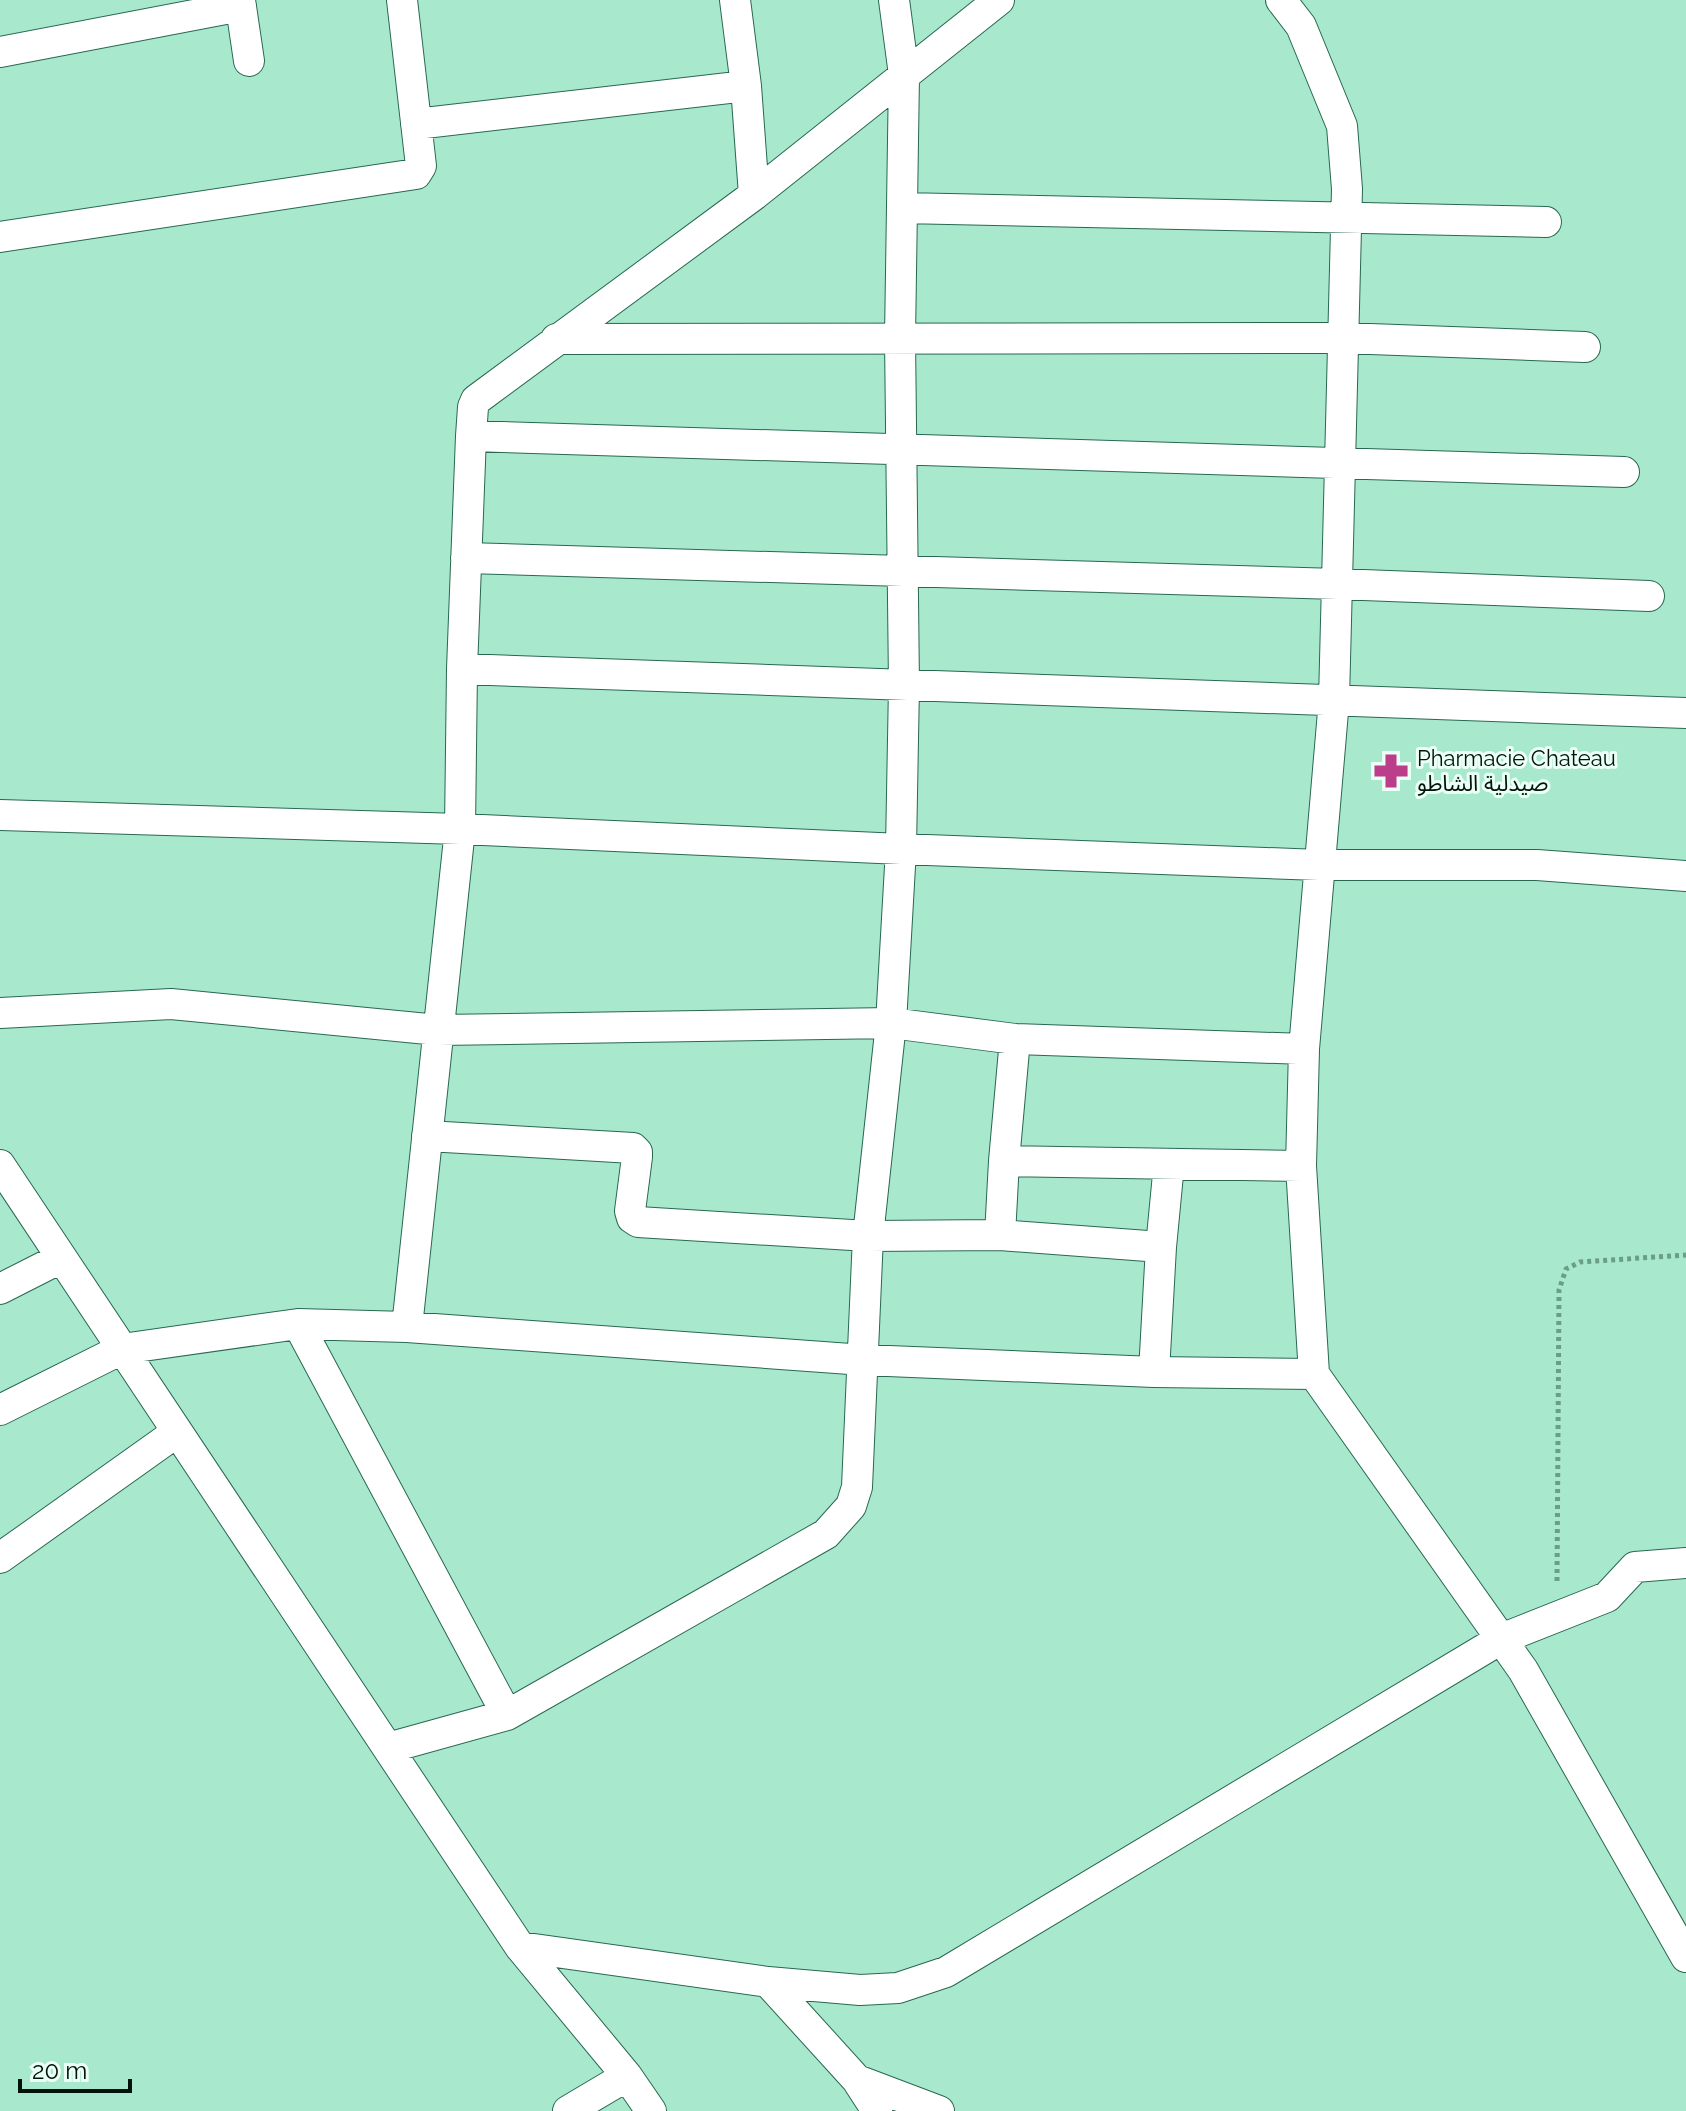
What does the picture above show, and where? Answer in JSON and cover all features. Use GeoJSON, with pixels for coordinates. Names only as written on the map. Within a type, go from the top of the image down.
{"type":"FeatureCollection","features":[{"type":"Feature","properties":{"kind":"street"},"geometry":{"type":"LineString","coordinates":[[0,237],[416,174],[421,166],[402,0]]}},
{"type":"Feature","properties":{"kind":"street"},"geometry":{"type":"LineString","coordinates":[[735,0],[746,86],[754,195]]}},
{"type":"Feature","properties":{"kind":"street"},"geometry":{"type":"LineString","coordinates":[[388,1748],[507,1715],[826,1534],[851,1506],[857,1487],[868,1236],[891,1023],[901,849],[904,685],[900,338],[904,75],[894,0]]}},
{"type":"Feature","properties":{"kind":"street"},"geometry":{"type":"LineString","coordinates":[[407,1327],[460,829],[466,558],[471,436],[476,400],[754,195],[999,0]]}},
{"type":"Feature","properties":{"kind":"street"},"geometry":{"type":"LineString","coordinates":[[1281,0],[1301,26],[1342,126],[1347,189],[1334,700],[1304,1049],[1301,1166],[1314,1374],[1531,1683],[1686,1957]]}},
{"type":"Feature","properties":{"kind":"street"},"geometry":{"type":"LineString","coordinates":[[0,52],[240,3],[249,61]]}},
{"type":"Feature","properties":{"kind":"street"},"geometry":{"type":"LineString","coordinates":[[416,124],[746,86]]}},
{"type":"Feature","properties":{"kind":"street"},"geometry":{"type":"LineString","coordinates":[[902,208],[1546,222]]}},
{"type":"Feature","properties":{"kind":"street"},"geometry":{"type":"LineString","coordinates":[[556,339],[1343,338],[1585,347]]}},
{"type":"Feature","properties":{"kind":"street"},"geometry":{"type":"LineString","coordinates":[[471,436],[1624,472]]}},
{"type":"Feature","properties":{"kind":"street"},"geometry":{"type":"LineString","coordinates":[[466,558],[1649,596]]}},
{"type":"Feature","properties":{"kind":"street"},"geometry":{"type":"LineString","coordinates":[[462,669],[1686,713]]}},
{"type":"Feature","properties":{"kind":"street"},"geometry":{"type":"LineString","coordinates":[[0,815],[460,829],[1319,865],[1537,865],[1686,876]]}},
{"type":"Feature","properties":{"kind":"street"},"geometry":{"type":"LineString","coordinates":[[0,1013],[171,1004],[438,1030],[891,1023],[1015,1039],[1304,1049]]}},
{"type":"Feature","properties":{"kind":"street"},"geometry":{"type":"LineString","coordinates":[[1000,1235],[1015,1039]]}},
{"type":"Feature","properties":{"kind":"street"},"geometry":{"type":"LineString","coordinates":[[427,1136],[633,1148],[637,1157],[630,1211],[632,1218],[638,1222],[868,1236],[1000,1235],[1161,1247]]}},
{"type":"Feature","properties":{"kind":"street"},"geometry":{"type":"LineString","coordinates":[[1004,1161],[1301,1166]]}},
{"type":"Feature","properties":{"kind":"street"},"geometry":{"type":"LineString","coordinates":[[1154,1372],[1169,1164]]}},
{"type":"Feature","properties":{"kind":"street"},"geometry":{"type":"LineString","coordinates":[[0,1165],[520,1947],[627,2076],[651,2111]]}},
{"type":"Feature","properties":{"kind":"street"},"geometry":{"type":"LineString","coordinates":[[0,1289],[61,1258]]}},
{"type":"Feature","properties":{"kind":"street"},"geometry":{"type":"LineString","coordinates":[[0,1410],[122,1349],[298,1324],[407,1327],[864,1360],[1154,1372],[1314,1374]]}},
{"type":"Feature","properties":{"kind":"street"},"geometry":{"type":"LineString","coordinates":[[298,1324],[507,1715]]}},
{"type":"Feature","properties":{"kind":"street"},"geometry":{"type":"LineString","coordinates":[[0,1558],[177,1432]]}},
{"type":"Feature","properties":{"kind":"street"},"geometry":{"type":"LineString","coordinates":[[520,1947],[768,1982],[860,1990],[898,1988],[946,1972],[1501,1639],[1607,1597],[1635,1567],[1686,1561]]}},
{"type":"Feature","properties":{"kind":"street"},"geometry":{"type":"LineString","coordinates":[[768,1982],[857,2080],[877,2111]]}},
{"type":"Feature","properties":{"kind":"street"},"geometry":{"type":"LineString","coordinates":[[568,2111],[627,2076]]}},
{"type":"Feature","properties":{"kind":"street"},"geometry":{"type":"LineString","coordinates":[[857,2080],[939,2111]]}},
{"type":"Feature","properties":{"kind":"path"},"geometry":{"type":"LineString","coordinates":[[1556,1617],[1559,1290],[1566,1269],[1580,1262],[1686,1255]]}},
{"type":"Feature","properties":{"kind":"place","name":"Pharmacie Chateau صيدلية الشاطو"},"geometry":{"type":"Point","coordinates":[1391,771]}}]}
